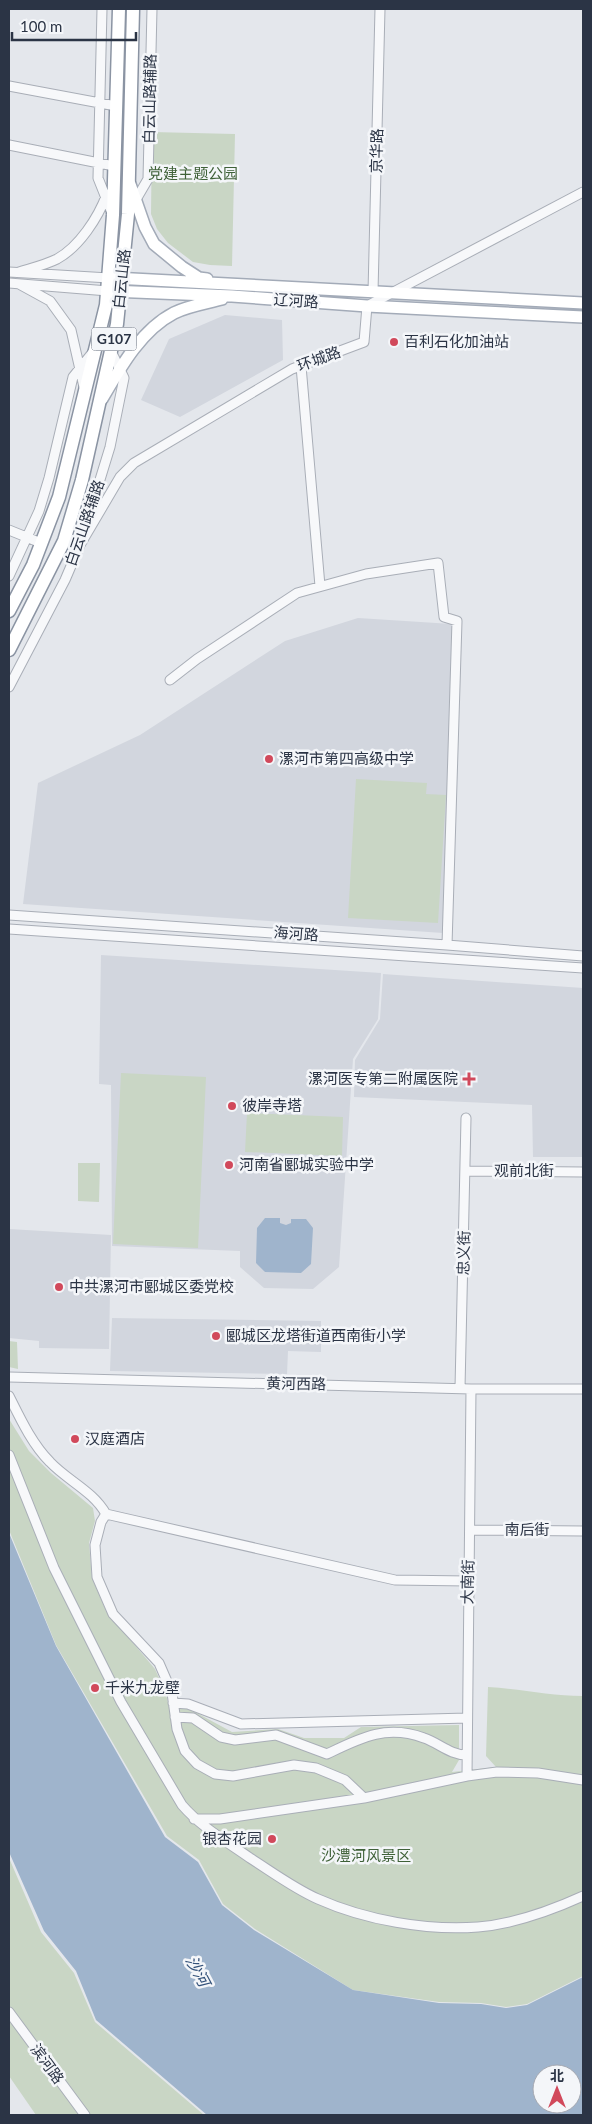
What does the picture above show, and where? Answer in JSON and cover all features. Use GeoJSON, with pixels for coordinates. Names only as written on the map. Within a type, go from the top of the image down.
{"type":"FeatureCollection","features":[{"type":"Feature","properties":{"kind":"highway","name":"白云山路"},"geometry":{"type":"LineString","coordinates":[[9,611],[33,565],[59,497],[85,396],[108,291],[113,215],[119,9]]}},
{"type":"Feature","properties":{"kind":"highway","name":"白云山路"},"geometry":{"type":"LineString","coordinates":[[9,650],[64,541],[82,480],[111,350],[123,278],[128,214],[133,9]]}},
{"type":"Feature","properties":{"kind":"main road"},"geometry":{"type":"LineString","coordinates":[[128,178],[145,227],[154,244],[163,253],[199,278],[233,291]]}},
{"type":"Feature","properties":{"kind":"main road","name":"辽河路"},"geometry":{"type":"LineString","coordinates":[[109,278],[123,278],[367,306],[583,317]]}},
{"type":"Feature","properties":{"kind":"main road","name":"辽河路"},"geometry":{"type":"LineString","coordinates":[[108,291],[373,292],[583,303]]}},
{"type":"Feature","properties":{"kind":"main road"},"geometry":{"type":"LineString","coordinates":[[101,400],[120,368],[150,330],[174,313],[233,291]]}},
{"type":"Feature","properties":{"kind":"street"},"geometry":{"type":"LineString","coordinates":[[102,9],[98,178],[113,215]]}},
{"type":"Feature","properties":{"kind":"street","name":"白云山路辅路"},"geometry":{"type":"LineString","coordinates":[[128,214],[148,180],[152,9]]}},
{"type":"Feature","properties":{"kind":"street","name":"京华路"},"geometry":{"type":"LineString","coordinates":[[373,292],[380,9]]}},
{"type":"Feature","properties":{"kind":"street"},"geometry":{"type":"LineString","coordinates":[[9,86],[116,106]]}},
{"type":"Feature","properties":{"kind":"street"},"geometry":{"type":"LineString","coordinates":[[9,145],[99,162],[114,171],[105,199],[84,233],[73,246],[57,258],[20,272]]}},
{"type":"Feature","properties":{"kind":"street"},"geometry":{"type":"LineString","coordinates":[[367,306],[583,192]]}},
{"type":"Feature","properties":{"kind":"street","name":"辽河路"},"geometry":{"type":"LineString","coordinates":[[9,272],[109,278]]}},
{"type":"Feature","properties":{"kind":"street","name":"辽河路"},"geometry":{"type":"LineString","coordinates":[[9,283],[108,291]]}},
{"type":"Feature","properties":{"kind":"street"},"geometry":{"type":"LineString","coordinates":[[19,284],[50,301],[71,330],[85,396]]}},
{"type":"Feature","properties":{"kind":"street","name":"环城路"},"geometry":{"type":"LineString","coordinates":[[80,545],[120,477],[134,463],[292,369],[364,342],[367,306]]}},
{"type":"Feature","properties":{"kind":"street"},"geometry":{"type":"LineString","coordinates":[[9,576],[39,511],[49,478],[73,377],[96,348]]}},
{"type":"Feature","properties":{"kind":"street","name":"白云山路辅路"},"geometry":{"type":"LineString","coordinates":[[9,687],[65,580],[80,545],[110,447],[124,378],[111,350]]}},
{"type":"Feature","properties":{"kind":"street"},"geometry":{"type":"LineString","coordinates":[[301,366],[320,586]]}},
{"type":"Feature","properties":{"kind":"street"},"geometry":{"type":"LineString","coordinates":[[9,530],[42,543]]}},
{"type":"Feature","properties":{"kind":"street"},"geometry":{"type":"LineString","coordinates":[[64,541],[80,545]]}},
{"type":"Feature","properties":{"kind":"street"},"geometry":{"type":"LineString","coordinates":[[170,680],[197,659],[297,593],[366,574],[438,563],[444,617],[457,621],[447,945]]}},
{"type":"Feature","properties":{"kind":"street"},"geometry":{"type":"LineString","coordinates":[[9,916],[9,929]]}},
{"type":"Feature","properties":{"kind":"street","name":"海河路"},"geometry":{"type":"LineString","coordinates":[[9,916],[447,945],[583,956]]}},
{"type":"Feature","properties":{"kind":"street","name":"海河路"},"geometry":{"type":"LineString","coordinates":[[9,929],[583,968]]}},
{"type":"Feature","properties":{"kind":"street","name":"忠义街"},"geometry":{"type":"LineString","coordinates":[[460,1388],[466,1118]]}},
{"type":"Feature","properties":{"kind":"street","name":"观前北街"},"geometry":{"type":"LineString","coordinates":[[465,1171],[583,1172]]}},
{"type":"Feature","properties":{"kind":"street","name":"黄河西路"},"geometry":{"type":"LineString","coordinates":[[9,1377],[460,1388],[583,1389]]}},
{"type":"Feature","properties":{"kind":"street","name":"大南街"},"geometry":{"type":"LineString","coordinates":[[467,1776],[471,1388]]}},
{"type":"Feature","properties":{"kind":"street"},"geometry":{"type":"LineString","coordinates":[[9,1396],[27,1430],[49,1462],[100,1502],[106,1514]]}},
{"type":"Feature","properties":{"kind":"street"},"geometry":{"type":"LineString","coordinates":[[9,1455],[54,1568],[121,1702],[182,1805],[194,1819],[272,1873],[318,1899],[397,1923],[477,1927],[505,1923],[556,1908],[583,1896]]}},
{"type":"Feature","properties":{"kind":"street"},"geometry":{"type":"LineString","coordinates":[[106,1514],[395,1580],[468,1581]]}},
{"type":"Feature","properties":{"kind":"street"},"geometry":{"type":"LineString","coordinates":[[106,1514],[101,1522],[95,1545],[97,1577],[114,1614],[159,1663],[172,1693],[177,1729],[186,1751],[197,1764],[215,1774],[233,1776],[294,1764],[316,1768],[346,1780],[364,1798]]}},
{"type":"Feature","properties":{"kind":"street","name":"南后街"},"geometry":{"type":"LineString","coordinates":[[470,1530],[583,1530]]}},
{"type":"Feature","properties":{"kind":"street"},"geometry":{"type":"LineString","coordinates":[[174,1704],[188,1704],[241,1724],[467,1718]]}},
{"type":"Feature","properties":{"kind":"street"},"geometry":{"type":"LineString","coordinates":[[176,1716],[193,1718],[221,1737],[235,1740],[276,1735],[327,1754],[366,1735],[404,1733],[424,1738],[457,1755],[467,1755]]}},
{"type":"Feature","properties":{"kind":"street"},"geometry":{"type":"LineString","coordinates":[[194,1819],[220,1819],[364,1798],[467,1776],[497,1772],[538,1773],[583,1780]]}},
{"type":"Feature","properties":{"kind":"street"},"geometry":{"type":"LineString","coordinates":[[217,1835],[216,1823],[220,1819]]}},
{"type":"Feature","properties":{"kind":"street","name":"滨河路"},"geometry":{"type":"LineString","coordinates":[[9,2012],[85,2115]]}},
{"type":"Feature","properties":{"kind":"shaded area"},"geometry":{"type":"Polygon","coordinates":[[[225,315],[282,320],[283,360],[180,417],[141,400],[169,339],[225,315]]]}},
{"type":"Feature","properties":{"kind":"shaded area","name":"漯河市第四高级中学"},"geometry":{"type":"Polygon","coordinates":[[[358,618],[452,624],[443,933],[23,904],[38,783],[140,735],[285,641],[358,618]]]}},
{"type":"Feature","properties":{"kind":"shaded area","name":"河南省郾城实验中学"},"geometry":{"type":"Polygon","coordinates":[[[101,955],[381,973],[378,1019],[353,1059],[339,1267],[313,1289],[264,1288],[240,1267],[240,1251],[112,1246],[111,1085],[99,1084],[101,955]]]}},
{"type":"Feature","properties":{"kind":"shaded area","name":"漯河医专第二附属医院"},"geometry":{"type":"Polygon","coordinates":[[[383,974],[583,988],[583,1157],[533,1157],[532,1105],[354,1097],[355,1060],[380,1019],[383,974]]]}},
{"type":"Feature","properties":{"kind":"shaded area","name":"中共漯河市郾城区委党校"},"geometry":{"type":"Polygon","coordinates":[[[9,1229],[111,1235],[109,1349],[39,1348],[39,1341],[9,1338],[9,1229]]]}},
{"type":"Feature","properties":{"kind":"shaded area","name":"郾城区龙塔街道西南街小学"},"geometry":{"type":"Polygon","coordinates":[[[112,1318],[321,1321],[321,1352],[288,1351],[287,1374],[110,1371],[112,1318]]]}},
{"type":"Feature","properties":{"kind":"green space","name":"党建主题公园"},"geometry":{"type":"Polygon","coordinates":[[[152,132],[235,134],[232,266],[193,262],[168,243],[157,229],[151,214],[152,132]]]}},
{"type":"Feature","properties":{"kind":"green space"},"geometry":{"type":"Polygon","coordinates":[[[356,779],[427,783],[426,794],[446,795],[438,923],[348,918],[356,779]]]}},
{"type":"Feature","properties":{"kind":"green space"},"geometry":{"type":"Polygon","coordinates":[[[121,1073],[206,1077],[198,1248],[113,1244],[121,1073]]]}},
{"type":"Feature","properties":{"kind":"green space"},"geometry":{"type":"Polygon","coordinates":[[[247,1113],[343,1117],[342,1156],[245,1152],[247,1113]]]}},
{"type":"Feature","properties":{"kind":"green space"},"geometry":{"type":"Polygon","coordinates":[[[78,1163],[100,1163],[99,1202],[78,1201],[78,1163]]]}},
{"type":"Feature","properties":{"kind":"green space"},"geometry":{"type":"Polygon","coordinates":[[[9,1341],[17,1342],[18,1369],[9,1367],[9,1341]]]}},
{"type":"Feature","properties":{"kind":"green space","name":"沙澧河风景区"},"geometry":{"type":"Polygon","coordinates":[[[9,1419],[29,1451],[51,1473],[93,1508],[95,1521],[89,1543],[92,1578],[106,1611],[155,1669],[166,1694],[169,1707],[181,1707],[195,1712],[232,1732],[278,1729],[304,1738],[344,1738],[361,1727],[459,1725],[459,1760],[452,1772],[496,1767],[486,1756],[488,1687],[583,1696],[583,1976],[527,2004],[506,2007],[481,2003],[439,2002],[353,1990],[255,1929],[223,1904],[199,1860],[167,1836],[56,1645],[9,1530],[9,1419]]]}},
{"type":"Feature","properties":{"kind":"green space"},"geometry":{"type":"Polygon","coordinates":[[[9,1858],[41,1932],[74,1973],[95,2022],[204,2115],[36,2115],[9,2076],[9,1858]]]}},
{"type":"Feature","properties":{"kind":"water"},"geometry":{"type":"Polygon","coordinates":[[[265,1218],[280,1218],[280,1223],[286,1225],[291,1223],[291,1219],[306,1219],[313,1228],[311,1264],[301,1273],[265,1272],[256,1263],[257,1228],[265,1218]]]}},
{"type":"Feature","properties":{"kind":"water","name":"沙河"},"geometry":{"type":"Polygon","coordinates":[[[9,1533],[56,1646],[165,1837],[198,1862],[222,1905],[254,1930],[353,1990],[439,2003],[481,2004],[506,2008],[527,2005],[583,1977],[583,2115],[207,2115],[96,2020],[76,1971],[44,1931],[9,1852],[9,1533]]]}},
{"type":"Feature","properties":{"kind":"place","name":"百利石化加油站"},"geometry":{"type":"Point","coordinates":[394,342]}},
{"type":"Feature","properties":{"kind":"place","name":"漯河市第四高级中学"},"geometry":{"type":"Point","coordinates":[269,759]}},
{"type":"Feature","properties":{"kind":"place","name":"漯河医专第二附属医院"},"geometry":{"type":"Point","coordinates":[469,1079]}},
{"type":"Feature","properties":{"kind":"place","name":"彼岸寺塔"},"geometry":{"type":"Point","coordinates":[232,1106]}},
{"type":"Feature","properties":{"kind":"place","name":"河南省郾城实验中学"},"geometry":{"type":"Point","coordinates":[229,1165]}},
{"type":"Feature","properties":{"kind":"place","name":"中共漯河市郾城区委党校"},"geometry":{"type":"Point","coordinates":[59,1287]}},
{"type":"Feature","properties":{"kind":"place","name":"郾城区龙塔街道西南街小学"},"geometry":{"type":"Point","coordinates":[216,1336]}},
{"type":"Feature","properties":{"kind":"place","name":"汉庭酒店"},"geometry":{"type":"Point","coordinates":[75,1439]}},
{"type":"Feature","properties":{"kind":"place","name":"千米九龙壁"},"geometry":{"type":"Point","coordinates":[95,1688]}},
{"type":"Feature","properties":{"kind":"place","name":"银杏花园"},"geometry":{"type":"Point","coordinates":[272,1839]}}]}
